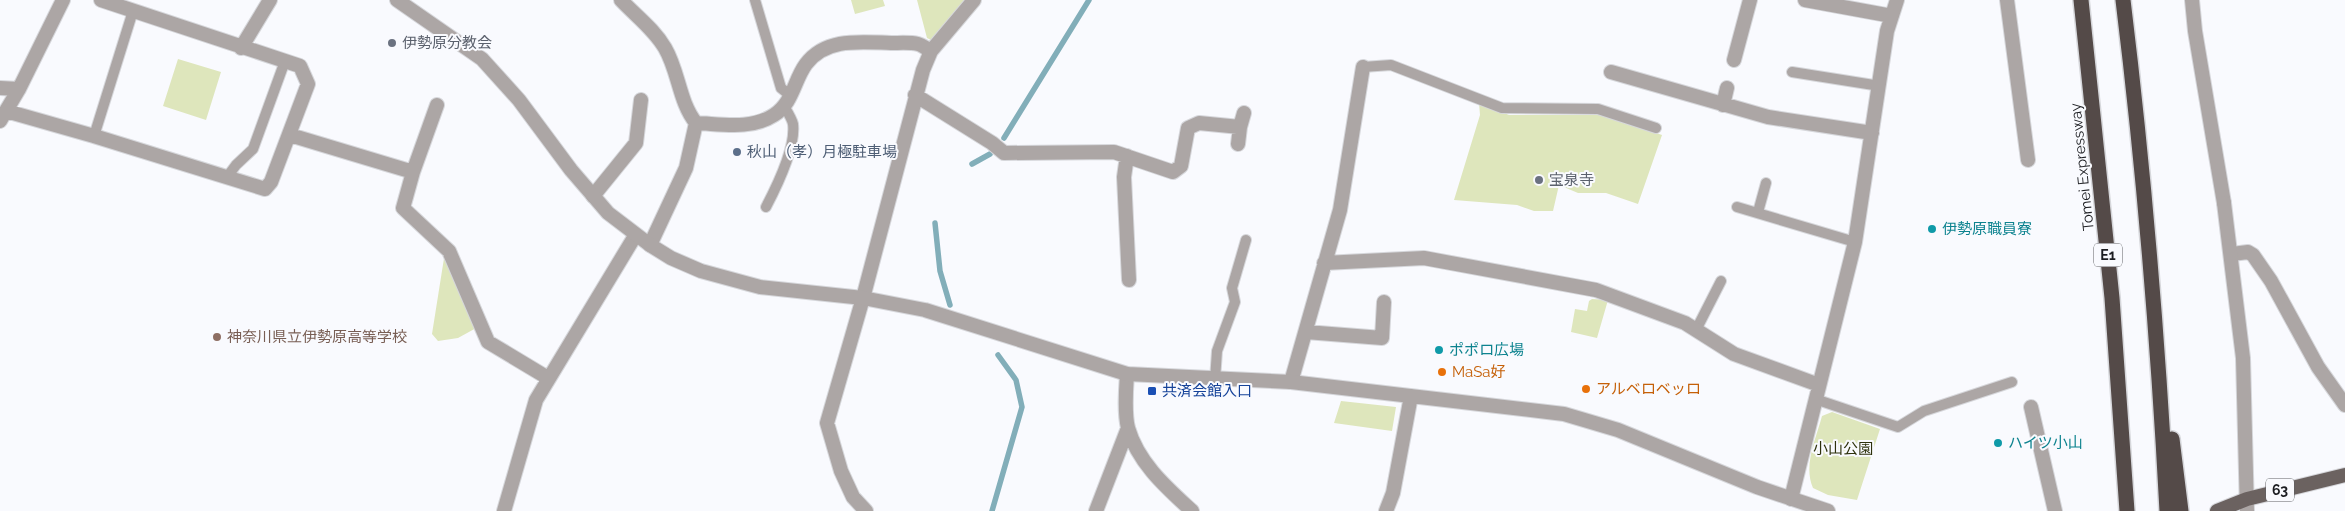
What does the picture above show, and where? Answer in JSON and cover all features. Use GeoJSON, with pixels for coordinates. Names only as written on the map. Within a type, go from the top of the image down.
{"type":"FeatureCollection","features":[{"type":"Feature","properties":{"kind":"highway","name":"Tomei Expressway"},"geometry":{"type":"LineString","coordinates":[[2081,0],[2112,298],[2127,511]]}},
{"type":"Feature","properties":{"kind":"highway"},"geometry":{"type":"LineString","coordinates":[[2122,0],[2133,82],[2171,502],[2181,511]]}},
{"type":"Feature","properties":{"kind":"main road","name":"63"},"geometry":{"type":"LineString","coordinates":[[2217,511],[2247,505],[2345,475]]}},
{"type":"Feature","properties":{"kind":"street"},"geometry":{"type":"LineString","coordinates":[[63,0],[19,89],[3,116],[94,136],[265,189],[271,182],[308,84],[300,66],[101,0]]}},
{"type":"Feature","properties":{"kind":"street"},"geometry":{"type":"LineString","coordinates":[[241,48],[270,0]]}},
{"type":"Feature","properties":{"kind":"street"},"geometry":{"type":"LineString","coordinates":[[397,0],[482,59],[519,100],[571,170],[608,213],[636,236],[685,265],[742,284],[863,298],[925,310],[1127,374],[1215,380],[1292,382],[1564,414],[1618,430],[1790,499],[1828,511]]}},
{"type":"Feature","properties":{"kind":"street"},"geometry":{"type":"LineString","coordinates":[[621,0],[654,32],[666,49],[676,72],[688,112],[696,123],[686,168],[650,245]]}},
{"type":"Feature","properties":{"kind":"street"},"geometry":{"type":"LineString","coordinates":[[866,511],[853,498],[841,471],[827,423],[863,298],[915,95],[931,51],[974,0]]}},
{"type":"Feature","properties":{"kind":"street"},"geometry":{"type":"LineString","coordinates":[[1734,60],[1750,0]]}},
{"type":"Feature","properties":{"kind":"street"},"geometry":{"type":"LineString","coordinates":[[1805,0],[1892,16]]}},
{"type":"Feature","properties":{"kind":"street"},"geometry":{"type":"LineString","coordinates":[[1790,499],[1855,242],[1892,16],[1897,0]]}},
{"type":"Feature","properties":{"kind":"street"},"geometry":{"type":"LineString","coordinates":[[2007,0],[2028,160]]}},
{"type":"Feature","properties":{"kind":"street"},"geometry":{"type":"LineString","coordinates":[[2192,0],[2195,31],[2232,254],[2244,358],[2247,505]]}},
{"type":"Feature","properties":{"kind":"street"},"geometry":{"type":"LineString","coordinates":[[696,123],[745,125],[764,121],[776,114],[788,101],[801,72],[810,58],[827,47],[836,44],[855,42],[918,44],[931,51]]}},
{"type":"Feature","properties":{"kind":"street"},"geometry":{"type":"LineString","coordinates":[[1292,382],[1340,210],[1363,67]]}},
{"type":"Feature","properties":{"kind":"street"},"geometry":{"type":"LineString","coordinates":[[1611,72],[1768,117],[1872,133]]}},
{"type":"Feature","properties":{"kind":"street"},"geometry":{"type":"LineString","coordinates":[[0,88],[19,89]]}},
{"type":"Feature","properties":{"kind":"street"},"geometry":{"type":"LineString","coordinates":[[1723,105],[1727,88]]}},
{"type":"Feature","properties":{"kind":"street"},"geometry":{"type":"LineString","coordinates":[[915,95],[992,143],[1004,153],[1114,152],[1174,172],[1181,166],[1188,128],[1199,123],[1242,120],[1238,144]]}},
{"type":"Feature","properties":{"kind":"street"},"geometry":{"type":"LineString","coordinates":[[593,196],[636,143],[646,115],[641,100]]}},
{"type":"Feature","properties":{"kind":"street"},"geometry":{"type":"LineString","coordinates":[[437,105],[413,172],[403,208],[449,251],[488,342],[548,378]]}},
{"type":"Feature","properties":{"kind":"street"},"geometry":{"type":"LineString","coordinates":[[290,135],[413,172]]}},
{"type":"Feature","properties":{"kind":"street"},"geometry":{"type":"LineString","coordinates":[[1127,156],[1124,177],[1134,250],[1129,280]]}},
{"type":"Feature","properties":{"kind":"street"},"geometry":{"type":"LineString","coordinates":[[504,511],[536,400],[636,236]]}},
{"type":"Feature","properties":{"kind":"street"},"geometry":{"type":"LineString","coordinates":[[2232,254],[2248,252],[2252,255],[2271,281],[2318,367],[2345,405]]}},
{"type":"Feature","properties":{"kind":"street"},"geometry":{"type":"LineString","coordinates":[[1324,263],[1424,258],[1596,290],[1661,312],[1696,330],[1734,354],[1819,385]]}},
{"type":"Feature","properties":{"kind":"street"},"geometry":{"type":"LineString","coordinates":[[1306,332],[1382,338],[1384,302]]}},
{"type":"Feature","properties":{"kind":"street"},"geometry":{"type":"LineString","coordinates":[[1096,511],[1128,428],[1127,374]]}},
{"type":"Feature","properties":{"kind":"street"},"geometry":{"type":"LineString","coordinates":[[1386,511],[1394,493],[1411,396]]}},
{"type":"Feature","properties":{"kind":"street"},"geometry":{"type":"LineString","coordinates":[[2031,407],[2055,511]]}},
{"type":"Feature","properties":{"kind":"street"},"geometry":{"type":"LineString","coordinates":[[1128,428],[1141,455],[1156,479],[1192,511]]}},
{"type":"Feature","properties":{"kind":"lane"},"geometry":{"type":"LineString","coordinates":[[755,0],[781,88],[788,101],[793,124],[789,152],[781,178],[766,206]]}},
{"type":"Feature","properties":{"kind":"lane"},"geometry":{"type":"LineString","coordinates":[[94,136],[133,11]]}},
{"type":"Feature","properties":{"kind":"lane"},"geometry":{"type":"LineString","coordinates":[[227,177],[236,165],[253,149],[285,62]]}},
{"type":"Feature","properties":{"kind":"lane"},"geometry":{"type":"LineString","coordinates":[[1363,67],[1391,65],[1502,108],[1598,109],[1656,128]]}},
{"type":"Feature","properties":{"kind":"lane"},"geometry":{"type":"LineString","coordinates":[[1792,72],[1880,86]]}},
{"type":"Feature","properties":{"kind":"lane"},"geometry":{"type":"LineString","coordinates":[[1758,212],[1766,183]]}},
{"type":"Feature","properties":{"kind":"lane"},"geometry":{"type":"LineString","coordinates":[[1736,207],[1855,242]]}},
{"type":"Feature","properties":{"kind":"lane"},"geometry":{"type":"LineString","coordinates":[[1215,380],[1217,351],[1235,302],[1232,288],[1246,240]]}},
{"type":"Feature","properties":{"kind":"lane"},"geometry":{"type":"LineString","coordinates":[[1696,330],[1721,281]]}},
{"type":"Feature","properties":{"kind":"lane"},"geometry":{"type":"LineString","coordinates":[[1815,399],[1898,427],[1924,411],[2012,382]]}},
{"type":"Feature","properties":{"kind":"green space"},"geometry":{"type":"Polygon","coordinates":[[[851,0],[883,0],[885,6],[855,14],[851,0]]]}},
{"type":"Feature","properties":{"kind":"green space"},"geometry":{"type":"Polygon","coordinates":[[[917,0],[965,0],[931,40],[927,38],[917,0]]]}},
{"type":"Feature","properties":{"kind":"green space"},"geometry":{"type":"Polygon","coordinates":[[[178,59],[221,72],[206,120],[163,106],[178,59]]]}},
{"type":"Feature","properties":{"kind":"green space"},"geometry":{"type":"Polygon","coordinates":[[[1479,103],[1509,115],[1605,115],[1662,135],[1638,204],[1606,193],[1578,193],[1559,185],[1553,211],[1534,211],[1517,205],[1454,200],[1480,115],[1479,103]]]}},
{"type":"Feature","properties":{"kind":"green space"},"geometry":{"type":"Polygon","coordinates":[[[445,252],[478,327],[458,338],[438,341],[432,334],[445,252]]]}},
{"type":"Feature","properties":{"kind":"green space"},"geometry":{"type":"Polygon","coordinates":[[[1592,299],[1608,300],[1597,338],[1571,332],[1575,309],[1587,311],[1589,301],[1592,299]]]}},
{"type":"Feature","properties":{"kind":"green space"},"geometry":{"type":"Polygon","coordinates":[[[1341,401],[1396,407],[1392,431],[1334,423],[1341,401]]]}},
{"type":"Feature","properties":{"kind":"green space","name":"小山公園"},"geometry":{"type":"Polygon","coordinates":[[[1832,412],[1880,429],[1857,500],[1828,495],[1813,488],[1810,479],[1810,461],[1822,416],[1832,412]]]}},
{"type":"Feature","properties":{"kind":"waterway"},"geometry":{"type":"LineString","coordinates":[[1004,138],[1089,0]]}},
{"type":"Feature","properties":{"kind":"waterway"},"geometry":{"type":"LineString","coordinates":[[972,164],[990,154]]}},
{"type":"Feature","properties":{"kind":"waterway"},"geometry":{"type":"LineString","coordinates":[[935,223],[940,271],[950,305]]}},
{"type":"Feature","properties":{"kind":"waterway"},"geometry":{"type":"LineString","coordinates":[[992,511],[1022,407],[1016,380],[998,355]]}},
{"type":"Feature","properties":{"kind":"place","name":"伊勢原分教会"},"geometry":{"type":"Point","coordinates":[392,43]}},
{"type":"Feature","properties":{"kind":"place","name":"秋山（孝）月極駐車場"},"geometry":{"type":"Point","coordinates":[737,152]}},
{"type":"Feature","properties":{"kind":"place","name":"宝泉寺"},"geometry":{"type":"Point","coordinates":[1539,180]}},
{"type":"Feature","properties":{"kind":"place","name":"伊勢原職員寮"},"geometry":{"type":"Point","coordinates":[1932,229]}},
{"type":"Feature","properties":{"kind":"place","name":"神奈川県立伊勢原高等学校"},"geometry":{"type":"Point","coordinates":[217,337]}},
{"type":"Feature","properties":{"kind":"place","name":"ポポロ広場"},"geometry":{"type":"Point","coordinates":[1439,350]}},
{"type":"Feature","properties":{"kind":"place","name":"MaSa好"},"geometry":{"type":"Point","coordinates":[1442,372]}},
{"type":"Feature","properties":{"kind":"place","name":"アルベロベッロ"},"geometry":{"type":"Point","coordinates":[1586,389]}},
{"type":"Feature","properties":{"kind":"place","name":"共済会館入口"},"geometry":{"type":"Point","coordinates":[1152,391]}},
{"type":"Feature","properties":{"kind":"place","name":"ハイツ小山"},"geometry":{"type":"Point","coordinates":[1998,443]}}]}
